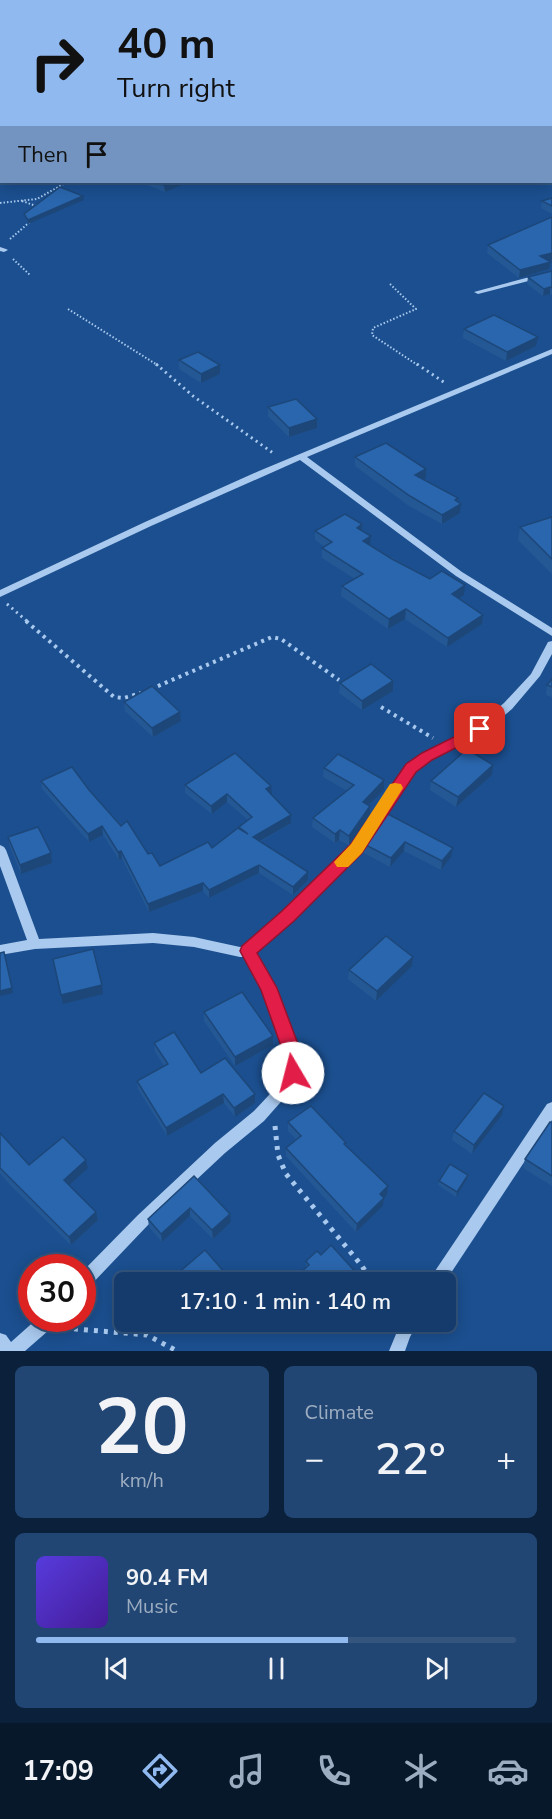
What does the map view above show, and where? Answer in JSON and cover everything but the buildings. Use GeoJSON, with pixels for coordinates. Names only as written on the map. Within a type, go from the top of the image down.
{"type":"FeatureCollection","features":[{"type":"Feature","properties":{"kind":"street"},"geometry":{"type":"LineString","coordinates":[[478,292],[552,273]]}},
{"type":"Feature","properties":{"kind":"street"},"geometry":{"type":"LineString","coordinates":[[0,596],[148,524],[552,351]]}},
{"type":"Feature","properties":{"kind":"street"},"geometry":{"type":"LineString","coordinates":[[301,457],[459,574],[552,633]]}},
{"type":"Feature","properties":{"kind":"street"},"geometry":{"type":"LineString","coordinates":[[0,950],[35,944],[153,938],[194,942],[240,952],[248,951],[288,916],[356,848],[411,768],[480,729],[508,706],[535,676],[552,644]]}},
{"type":"Feature","properties":{"kind":"street"},"geometry":{"type":"LineString","coordinates":[[0,850],[35,944]]}},
{"type":"Feature","properties":{"kind":"street"},"geometry":{"type":"LineString","coordinates":[[96,1269],[143,1220],[273,1102],[289,1083],[295,1060],[269,988],[248,951]]}},
{"type":"Feature","properties":{"kind":"street"},"geometry":{"type":"LineString","coordinates":[[443,1272],[552,1108]]}},
{"type":"Feature","properties":{"kind":"street"},"geometry":{"type":"LineString","coordinates":[[13,1351],[35,1332]]}},
{"type":"Feature","properties":{"kind":"street"},"geometry":{"type":"LineString","coordinates":[[397,1351],[404,1332]]}},
{"type":"Feature","properties":{"kind":"street"},"geometry":{"type":"LineString","coordinates":[[0,1341],[8,1351]]}},
{"type":"Feature","properties":{"kind":"path"},"geometry":{"type":"LineString","coordinates":[[0,203],[37,199],[65,183]]}},
{"type":"Feature","properties":{"kind":"path"},"geometry":{"type":"LineString","coordinates":[[22,201],[45,209]]}},
{"type":"Feature","properties":{"kind":"path"},"geometry":{"type":"LineString","coordinates":[[30,275],[2,250],[13,235],[33,220]]}},
{"type":"Feature","properties":{"kind":"path"},"geometry":{"type":"LineString","coordinates":[[390,284],[416,309],[373,328],[372,335],[455,391]]}},
{"type":"Feature","properties":{"kind":"path"},"geometry":{"type":"LineString","coordinates":[[68,309],[162,368],[193,396],[286,463]]}},
{"type":"Feature","properties":{"kind":"path"},"geometry":{"type":"LineString","coordinates":[[0,596],[114,697],[124,698],[135,695],[272,637],[281,639],[339,680]]}},
{"type":"Feature","properties":{"kind":"path"},"geometry":{"type":"LineString","coordinates":[[381,707],[446,747]]}},
{"type":"Feature","properties":{"kind":"path"},"geometry":{"type":"LineString","coordinates":[[273,1102],[278,1155],[286,1174],[366,1272]]}},
{"type":"Feature","properties":{"kind":"path"},"geometry":{"type":"LineString","coordinates":[[96,1330],[147,1335],[177,1351]]}},
{"type":"Feature","properties":{"kind":"slow traffic"},"geometry":{"type":"LineString","coordinates":[[342,862],[356,848],[395,788]]}},
{"type":"Feature","properties":{"kind":"route"},"geometry":{"type":"LineString","coordinates":[[293,1073],[295,1060],[269,988],[248,951],[288,916],[356,848],[411,768],[480,729]]}}]}
